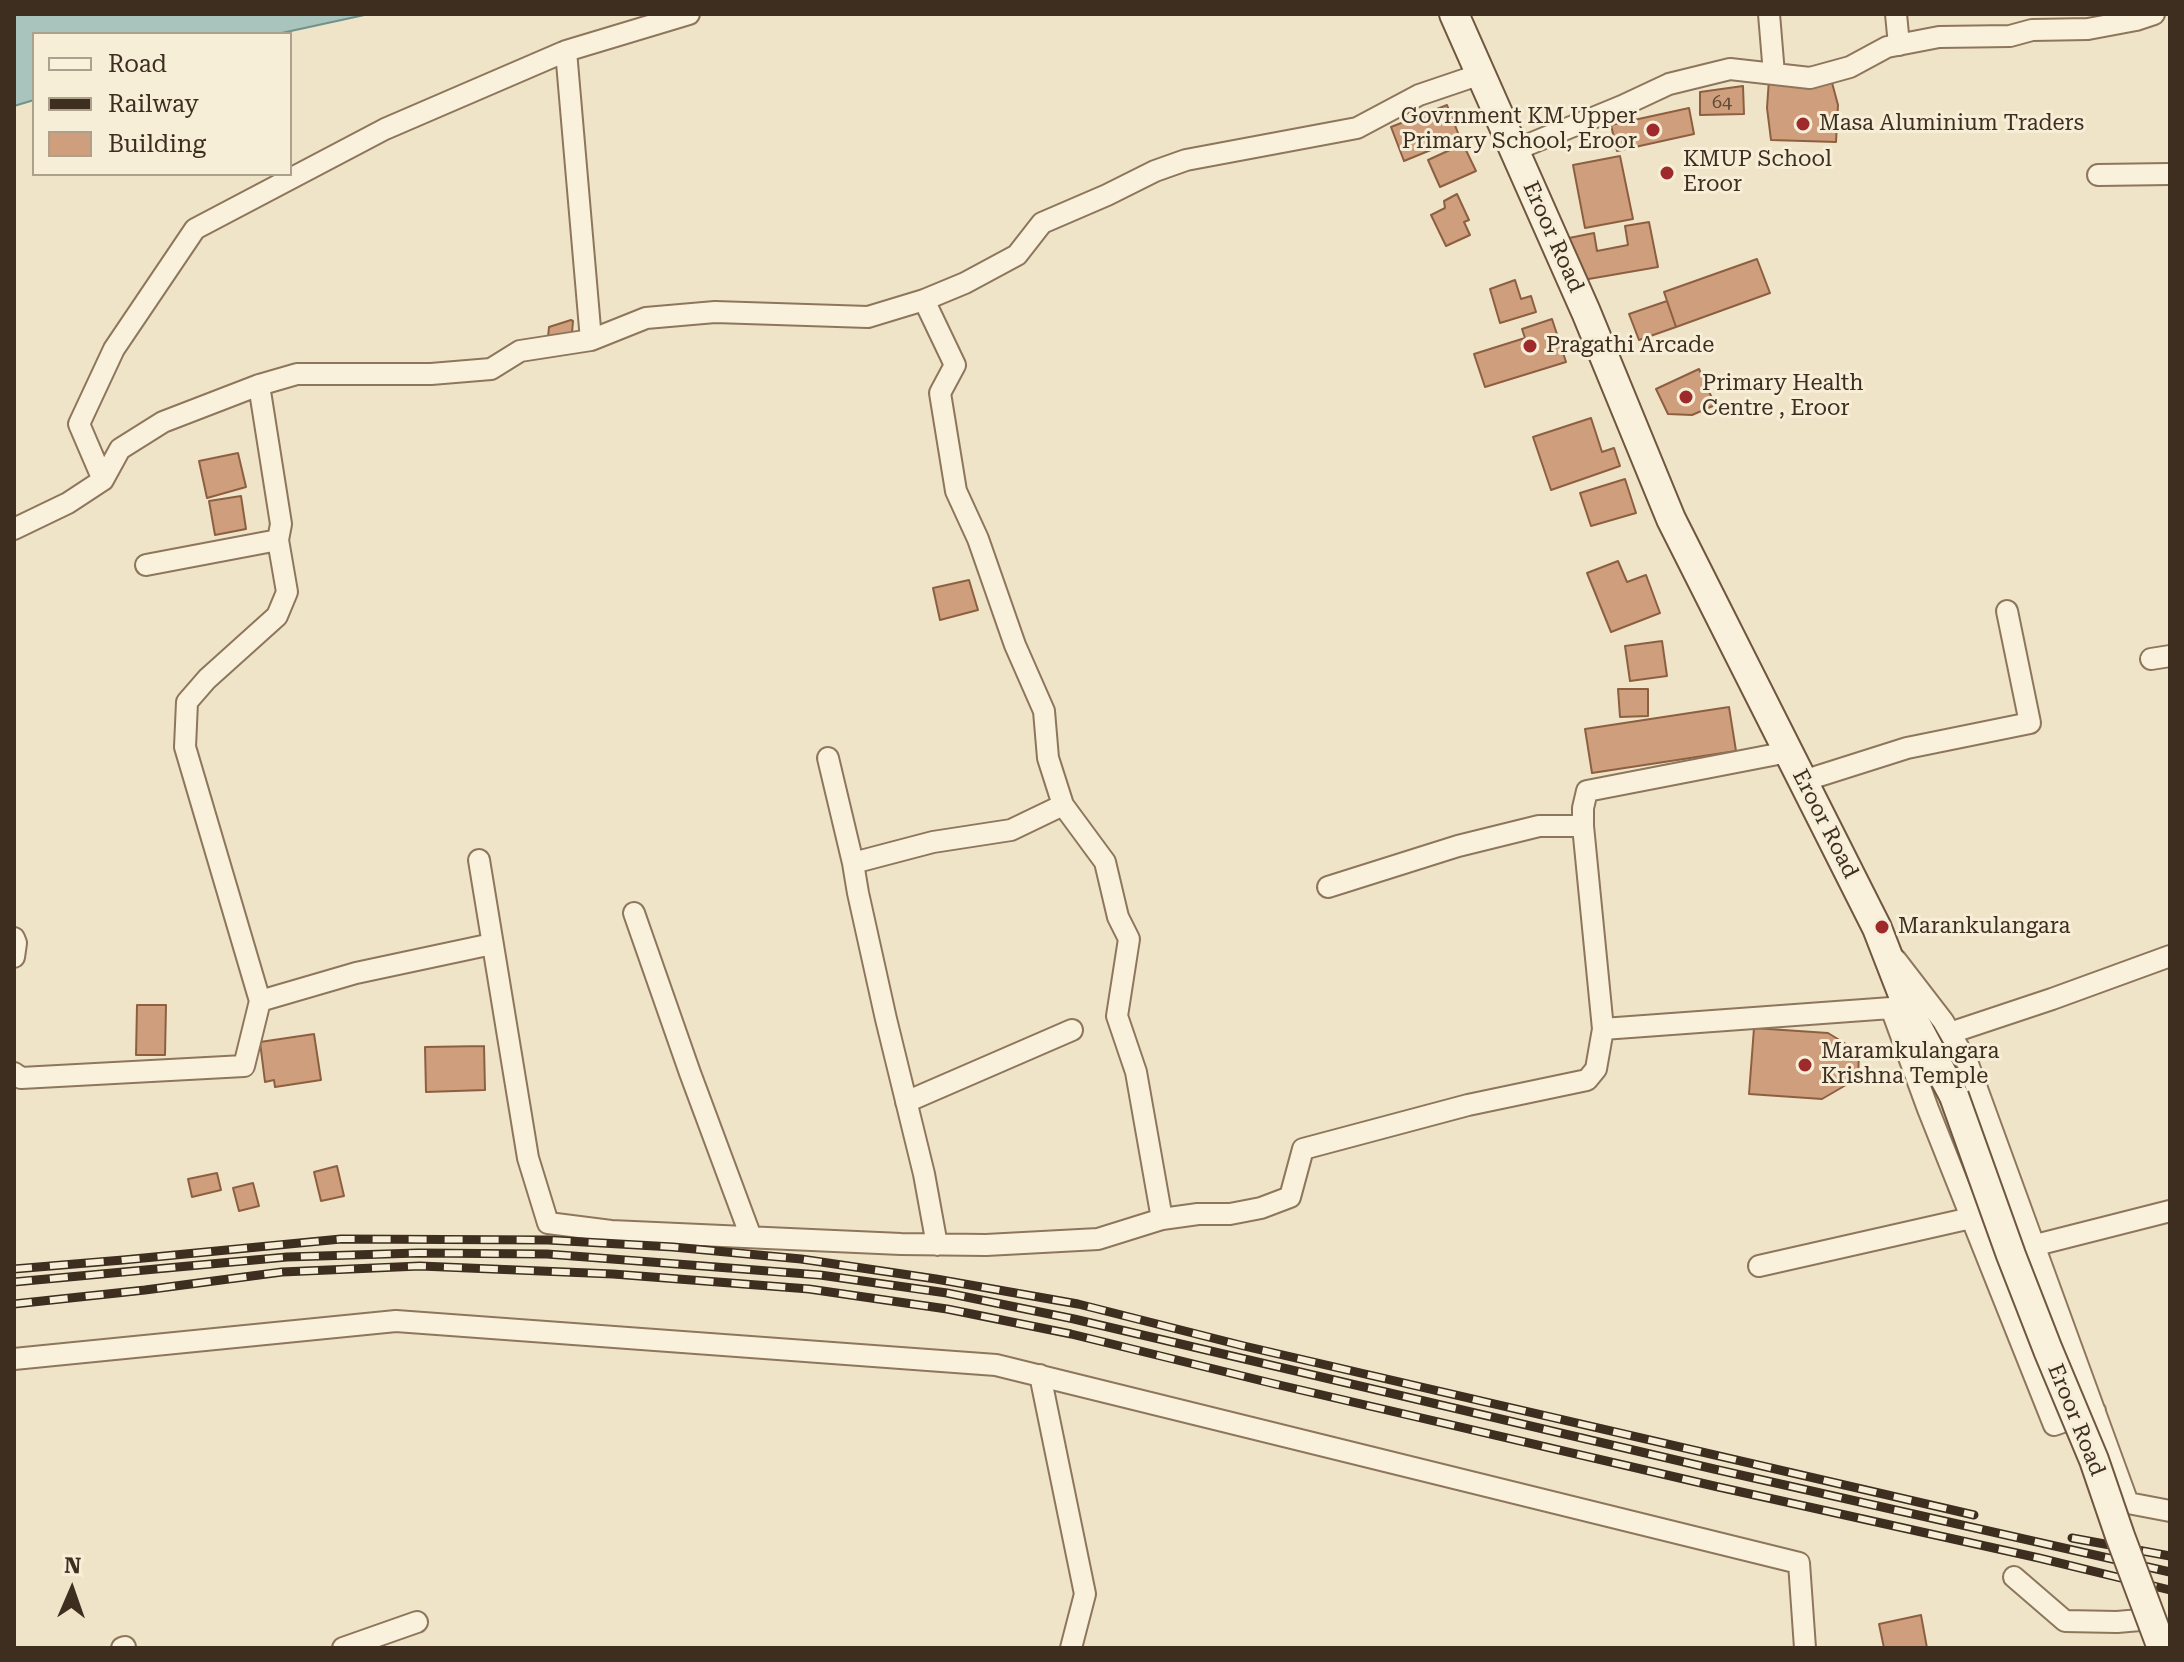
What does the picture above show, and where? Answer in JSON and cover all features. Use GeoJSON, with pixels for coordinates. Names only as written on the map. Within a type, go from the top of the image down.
{"type":"FeatureCollection","features":[{"type":"Feature","properties":{"kind":"main road","name":"Eroor Road"},"geometry":{"type":"LineString","coordinates":[[1454,14],[1586,312],[1671,519],[1884,944],[1910,1013],[1954,1096],[2016,1268],[2094,1460],[2162,1648]]}},
{"type":"Feature","properties":{"kind":"street"},"geometry":{"type":"LineString","coordinates":[[103,480],[79,424],[114,349],[195,229],[385,129],[566,51],[689,14]]}},
{"type":"Feature","properties":{"kind":"street"},"geometry":{"type":"LineString","coordinates":[[1769,14],[1774,74]]}},
{"type":"Feature","properties":{"kind":"street"},"geometry":{"type":"LineString","coordinates":[[1896,14],[1899,45]]}},
{"type":"Feature","properties":{"kind":"street"},"geometry":{"type":"LineString","coordinates":[[1515,150],[1669,84],[1730,69],[1810,78],[1850,67],[1887,47],[1939,37],[2010,36],[2032,30],[2088,29],[2154,14]]}},
{"type":"Feature","properties":{"kind":"street"},"geometry":{"type":"LineString","coordinates":[[566,51],[591,340]]}},
{"type":"Feature","properties":{"kind":"street"},"geometry":{"type":"LineString","coordinates":[[14,529],[68,503],[103,480],[120,449],[163,422],[259,385],[297,374],[431,374],[491,369],[520,351],[591,340],[646,318],[715,312],[868,317],[924,300],[965,283],[1017,255],[1042,223],[1155,171],[1186,160],[1357,128],[1419,95],[1481,74]]}},
{"type":"Feature","properties":{"kind":"street"},"geometry":{"type":"LineString","coordinates":[[2098,175],[2170,174]]}},
{"type":"Feature","properties":{"kind":"street"},"geometry":{"type":"LineString","coordinates":[[924,300],[955,365],[940,393],[956,491],[978,539],[1015,645],[1044,711],[1048,758],[1063,805],[1105,862],[1118,917],[1129,939],[1117,1016],[1136,1072],[1162,1219]]}},
{"type":"Feature","properties":{"kind":"street"},"geometry":{"type":"LineString","coordinates":[[14,1073],[21,1078],[244,1066],[260,1001],[185,747],[187,702],[207,679],[277,616],[287,592],[278,540],[281,524],[259,385]]}},
{"type":"Feature","properties":{"kind":"street"},"geometry":{"type":"LineString","coordinates":[[146,565],[278,540]]}},
{"type":"Feature","properties":{"kind":"street"},"geometry":{"type":"LineString","coordinates":[[1803,781],[1907,748],[2030,723],[2007,611]]}},
{"type":"Feature","properties":{"kind":"street"},"geometry":{"type":"LineString","coordinates":[[479,860],[528,1158],[548,1223],[611,1231],[937,1245],[1098,1239],[1162,1219],[1230,1214],[1261,1208],[1290,1197],[1303,1149],[1468,1105],[1587,1080],[1596,1069],[1603,1029],[1583,826],[1587,791],[1788,752]]}},
{"type":"Feature","properties":{"kind":"street"},"geometry":{"type":"LineString","coordinates":[[828,758],[924,1174],[937,1245]]}},
{"type":"Feature","properties":{"kind":"street"},"geometry":{"type":"LineString","coordinates":[[853,863],[933,842],[1011,830],[1063,805]]}},
{"type":"Feature","properties":{"kind":"street"},"geometry":{"type":"LineString","coordinates":[[1328,887],[1458,846],[1539,826],[1583,826]]}},
{"type":"Feature","properties":{"kind":"street"},"geometry":{"type":"LineString","coordinates":[[634,913],[751,1237]]}},
{"type":"Feature","properties":{"kind":"street"},"geometry":{"type":"LineString","coordinates":[[14,938],[14,957]]}},
{"type":"Feature","properties":{"kind":"street"},"geometry":{"type":"LineString","coordinates":[[260,1001],[356,973],[492,944]]}},
{"type":"Feature","properties":{"kind":"street"},"geometry":{"type":"LineString","coordinates":[[1884,944],[1943,1021],[1968,1064],[2128,1503],[2170,1511]]}},
{"type":"Feature","properties":{"kind":"street"},"geometry":{"type":"LineString","coordinates":[[1950,1033],[2170,956]]}},
{"type":"Feature","properties":{"kind":"street"},"geometry":{"type":"LineString","coordinates":[[1603,1029],[1891,1008],[2054,1425],[2095,1411]]}},
{"type":"Feature","properties":{"kind":"street"},"geometry":{"type":"LineString","coordinates":[[906,1102],[1072,1030]]}},
{"type":"Feature","properties":{"kind":"street"},"geometry":{"type":"LineString","coordinates":[[2036,1245],[2170,1211]]}},
{"type":"Feature","properties":{"kind":"street"},"geometry":{"type":"LineString","coordinates":[[1759,1266],[1971,1218]]}},
{"type":"Feature","properties":{"kind":"street"},"geometry":{"type":"LineString","coordinates":[[14,1359],[396,1321],[996,1365],[1799,1563],[1805,1648]]}},
{"type":"Feature","properties":{"kind":"street"},"geometry":{"type":"LineString","coordinates":[[1040,1375],[1085,1594],[1071,1648]]}},
{"type":"Feature","properties":{"kind":"street"},"geometry":{"type":"LineString","coordinates":[[2014,1577],[2065,1621],[2152,1619]]}},
{"type":"Feature","properties":{"kind":"street"},"geometry":{"type":"LineString","coordinates":[[343,1648],[417,1622]]}},
{"type":"Feature","properties":{"kind":"water"},"geometry":{"type":"Polygon","coordinates":[[[14,14],[369,14],[286,32],[32,32],[32,101],[14,106],[14,14]]]}},
{"type":"Feature","properties":{"kind":"building","name":"Masa Aluminium Traders"},"geometry":{"type":"Polygon","coordinates":[[[1769,79],[1831,79],[1838,105],[1836,142],[1771,140],[1767,108],[1769,79]]]}},
{"type":"Feature","properties":{"kind":"building"},"geometry":{"type":"Polygon","coordinates":[[[1743,86],[1744,114],[1700,115],[1700,92],[1743,86]]]}},
{"type":"Feature","properties":{"kind":"building"},"geometry":{"type":"Polygon","coordinates":[[[1447,105],[1460,138],[1404,161],[1391,127],[1447,105]]]}},
{"type":"Feature","properties":{"kind":"building","name":"Govrnment KM Upper Primary School, Eroor"},"geometry":{"type":"Polygon","coordinates":[[[1689,108],[1694,134],[1617,151],[1611,125],[1689,108]]]}},
{"type":"Feature","properties":{"kind":"building"},"geometry":{"type":"Polygon","coordinates":[[[1463,144],[1476,171],[1440,187],[1428,160],[1463,144]]]}},
{"type":"Feature","properties":{"kind":"building"},"geometry":{"type":"Polygon","coordinates":[[[1620,156],[1633,219],[1585,228],[1573,165],[1620,156]]]}},
{"type":"Feature","properties":{"kind":"building"},"geometry":{"type":"Polygon","coordinates":[[[1457,194],[1469,220],[1464,222],[1470,235],[1446,246],[1431,215],[1445,208],[1444,201],[1457,194]]]}},
{"type":"Feature","properties":{"kind":"building"},"geometry":{"type":"Polygon","coordinates":[[[1649,222],[1658,267],[1577,281],[1569,238],[1594,233],[1597,251],[1628,245],[1625,226],[1649,222]]]}},
{"type":"Feature","properties":{"kind":"building"},"geometry":{"type":"Polygon","coordinates":[[[1757,259],[1770,293],[1676,327],[1664,292],[1757,259]]]}},
{"type":"Feature","properties":{"kind":"building"},"geometry":{"type":"Polygon","coordinates":[[[1515,280],[1521,299],[1531,296],[1536,312],[1500,323],[1490,289],[1515,280]]]}},
{"type":"Feature","properties":{"kind":"building"},"geometry":{"type":"Polygon","coordinates":[[[1667,301],[1676,327],[1639,340],[1629,314],[1667,301]]]}},
{"type":"Feature","properties":{"kind":"building","name":"Pragathi Arcade"},"geometry":{"type":"Polygon","coordinates":[[[1552,319],[1566,362],[1485,387],[1474,354],[1525,338],[1522,329],[1552,319]]]}},
{"type":"Feature","properties":{"kind":"building"},"geometry":{"type":"Polygon","coordinates":[[[571,320],[572,333],[548,337],[549,327],[571,320]]]}},
{"type":"Feature","properties":{"kind":"building","name":"Primary Health Centre , Eroor"},"geometry":{"type":"Polygon","coordinates":[[[1699,369],[1715,405],[1692,415],[1668,414],[1656,389],[1699,369]]]}},
{"type":"Feature","properties":{"kind":"building"},"geometry":{"type":"Polygon","coordinates":[[[1591,418],[1602,452],[1614,448],[1620,466],[1551,490],[1533,437],[1591,418]]]}},
{"type":"Feature","properties":{"kind":"building"},"geometry":{"type":"Polygon","coordinates":[[[238,453],[246,487],[207,498],[199,461],[238,453]]]}},
{"type":"Feature","properties":{"kind":"building"},"geometry":{"type":"Polygon","coordinates":[[[1625,479],[1636,513],[1591,526],[1580,493],[1625,479]]]}},
{"type":"Feature","properties":{"kind":"building"},"geometry":{"type":"Polygon","coordinates":[[[241,496],[246,529],[215,535],[209,501],[241,496]]]}},
{"type":"Feature","properties":{"kind":"building"},"geometry":{"type":"Polygon","coordinates":[[[1618,561],[1627,582],[1646,575],[1660,613],[1611,632],[1587,573],[1618,561]]]}},
{"type":"Feature","properties":{"kind":"building"},"geometry":{"type":"Polygon","coordinates":[[[969,580],[978,610],[940,620],[933,588],[969,580]]]}},
{"type":"Feature","properties":{"kind":"building"},"geometry":{"type":"Polygon","coordinates":[[[1662,641],[1667,676],[1630,681],[1625,646],[1662,641]]]}},
{"type":"Feature","properties":{"kind":"building"},"geometry":{"type":"Polygon","coordinates":[[[1618,689],[1648,689],[1648,716],[1620,717],[1618,689]]]}},
{"type":"Feature","properties":{"kind":"building"},"geometry":{"type":"Polygon","coordinates":[[[1729,707],[1736,751],[1592,773],[1585,729],[1729,707]]]}},
{"type":"Feature","properties":{"kind":"building"},"geometry":{"type":"Polygon","coordinates":[[[137,1005],[166,1005],[165,1055],[136,1055],[137,1005]]]}},
{"type":"Feature","properties":{"kind":"building","name":"Maramkulangara Krishna Temple"},"geometry":{"type":"Polygon","coordinates":[[[1754,1028],[1828,1033],[1859,1052],[1858,1078],[1822,1099],[1749,1094],[1754,1028]]]}},
{"type":"Feature","properties":{"kind":"building"},"geometry":{"type":"Polygon","coordinates":[[[314,1034],[321,1080],[275,1087],[274,1080],[265,1082],[260,1042],[314,1034]]]}},
{"type":"Feature","properties":{"kind":"building"},"geometry":{"type":"Polygon","coordinates":[[[484,1046],[485,1090],[426,1092],[425,1047],[484,1046]]]}},
{"type":"Feature","properties":{"kind":"building"},"geometry":{"type":"Polygon","coordinates":[[[337,1166],[344,1196],[321,1201],[314,1172],[337,1166]]]}},
{"type":"Feature","properties":{"kind":"building"},"geometry":{"type":"Polygon","coordinates":[[[217,1173],[221,1190],[192,1197],[188,1179],[217,1173]]]}},
{"type":"Feature","properties":{"kind":"building"},"geometry":{"type":"Polygon","coordinates":[[[253,1183],[259,1206],[239,1211],[233,1188],[253,1183]]]}},
{"type":"Feature","properties":{"kind":"building"},"geometry":{"type":"Polygon","coordinates":[[[1921,1615],[1927,1648],[1884,1648],[1879,1624],[1921,1615]]]}},
{"type":"Feature","properties":{"kind":"railway"},"geometry":{"type":"LineString","coordinates":[[14,1269],[341,1239],[548,1240],[801,1259],[1078,1304],[1244,1346],[1974,1515]]}},
{"type":"Feature","properties":{"kind":"railway"},"geometry":{"type":"LineString","coordinates":[[14,1282],[287,1257],[418,1253],[547,1254],[820,1275],[947,1293],[1074,1319],[2170,1572]]}},
{"type":"Feature","properties":{"kind":"railway"},"geometry":{"type":"LineString","coordinates":[[14,1304],[282,1272],[420,1266],[613,1274],[809,1289],[947,1309],[1071,1334],[1275,1384],[2170,1590]]}},
{"type":"Feature","properties":{"kind":"railway"},"geometry":{"type":"LineString","coordinates":[[2072,1538],[2170,1556]]}},
{"type":"Feature","properties":{"kind":"place","name":"Masa Aluminium Traders"},"geometry":{"type":"Point","coordinates":[1803,124]}},
{"type":"Feature","properties":{"kind":"place","name":"Govrnment KM Upper Primary School, Eroor"},"geometry":{"type":"Point","coordinates":[1653,130]}},
{"type":"Feature","properties":{"kind":"place","name":"KMUP School Eroor"},"geometry":{"type":"Point","coordinates":[1667,173]}},
{"type":"Feature","properties":{"kind":"place","name":"Pragathi Arcade"},"geometry":{"type":"Point","coordinates":[1530,346]}},
{"type":"Feature","properties":{"kind":"place","name":"Primary Health Centre , Eroor"},"geometry":{"type":"Point","coordinates":[1686,397]}},
{"type":"Feature","properties":{"kind":"place","name":"Marankulangara"},"geometry":{"type":"Point","coordinates":[1882,927]}},
{"type":"Feature","properties":{"kind":"place","name":"Maramkulangara Krishna Temple"},"geometry":{"type":"Point","coordinates":[1805,1065]}}]}
